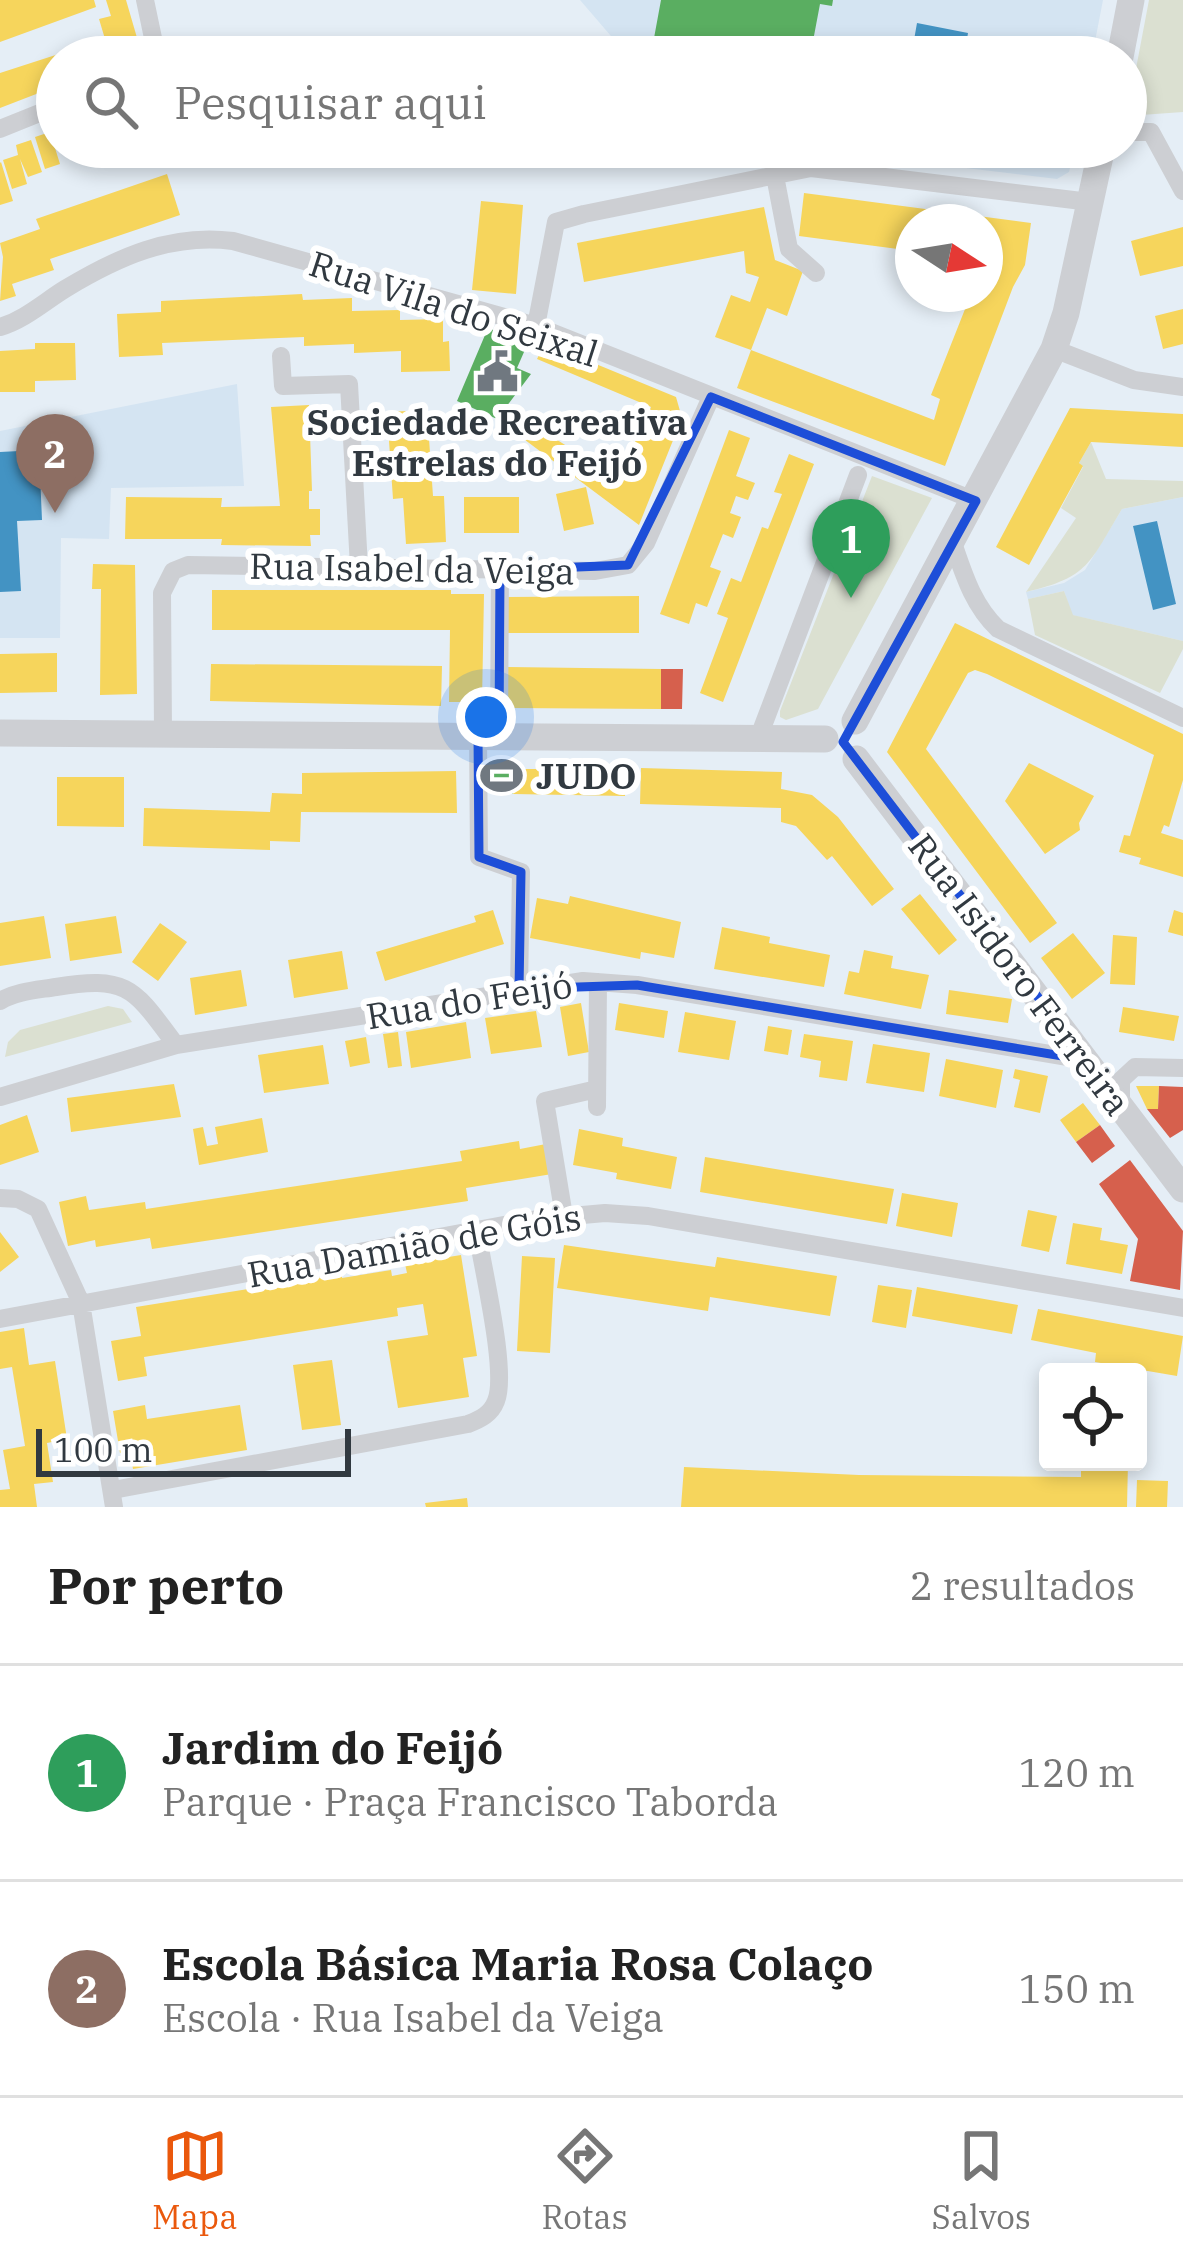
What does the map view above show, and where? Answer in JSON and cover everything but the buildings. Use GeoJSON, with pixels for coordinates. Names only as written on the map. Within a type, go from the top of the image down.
{"type":"FeatureCollection","features":[{"type":"Feature","properties":{"kind":"main road"},"geometry":{"type":"LineString","coordinates":[[1124,36],[1131,0]]}},
{"type":"Feature","properties":{"kind":"main road"},"geometry":{"type":"LineString","coordinates":[[855,722],[1054,349],[1097,168]]}},
{"type":"Feature","properties":{"kind":"main road"},"geometry":{"type":"LineString","coordinates":[[825,739],[839,721],[855,722]]}},
{"type":"Feature","properties":{"kind":"main road"},"geometry":{"type":"LineString","coordinates":[[825,739],[835,758],[856,758],[866,740],[855,722]]}},
{"type":"Feature","properties":{"kind":"main road"},"geometry":{"type":"LineString","coordinates":[[0,733],[825,739]]}},
{"type":"Feature","properties":{"kind":"main road","name":"Rua Isidoro Ferreira"},"geometry":{"type":"LineString","coordinates":[[856,758],[1183,1189]]}},
{"type":"Feature","properties":{"kind":"street"},"geometry":{"type":"LineString","coordinates":[[146,3],[153,36]]}},
{"type":"Feature","properties":{"kind":"street"},"geometry":{"type":"LineString","coordinates":[[0,129],[36,114]]}},
{"type":"Feature","properties":{"kind":"street"},"geometry":{"type":"LineString","coordinates":[[1147,132],[1183,191]]}},
{"type":"Feature","properties":{"kind":"street"},"geometry":{"type":"LineString","coordinates":[[536,326],[556,222],[811,169],[1090,202]]}},
{"type":"Feature","properties":{"kind":"street"},"geometry":{"type":"LineString","coordinates":[[775,176],[789,249],[816,273]]}},
{"type":"Feature","properties":{"kind":"street","name":"Rua Vila do Seixal"},"geometry":{"type":"LineString","coordinates":[[0,327],[115,262],[199,237],[275,252],[536,326],[976,501]]}},
{"type":"Feature","properties":{"kind":"street"},"geometry":{"type":"LineString","coordinates":[[1054,349],[1134,380],[1183,387]]}},
{"type":"Feature","properties":{"kind":"street"},"geometry":{"type":"LineString","coordinates":[[281,356],[283,386],[349,383],[359,567]]}},
{"type":"Feature","properties":{"kind":"street","name":"Rua Isabel da Veiga"},"geometry":{"type":"LineString","coordinates":[[163,732],[161,593],[173,571],[188,566],[595,571],[628,565],[646,543],[711,397]]}},
{"type":"Feature","properties":{"kind":"street"},"geometry":{"type":"LineString","coordinates":[[758,739],[858,476]]}},
{"type":"Feature","properties":{"kind":"street"},"geometry":{"type":"LineString","coordinates":[[952,543],[982,614],[998,629],[1183,718]]}},
{"type":"Feature","properties":{"kind":"street"},"geometry":{"type":"LineString","coordinates":[[500,570],[479,857],[521,872],[519,989]]}},
{"type":"Feature","properties":{"kind":"street"},"geometry":{"type":"LineString","coordinates":[[0,1001],[13,994],[92,982],[118,985],[146,1005],[176,1045]]}},
{"type":"Feature","properties":{"kind":"street"},"geometry":{"type":"LineString","coordinates":[[564,1216],[545,1101],[597,1098],[598,982]]}},
{"type":"Feature","properties":{"kind":"street","name":"Rua do Feijó"},"geometry":{"type":"LineString","coordinates":[[0,1097],[176,1045],[519,989],[598,982],[1086,1060]]}},
{"type":"Feature","properties":{"kind":"street"},"geometry":{"type":"LineString","coordinates":[[1120,1106],[1121,1080],[1135,1067],[1183,1068]]}},
{"type":"Feature","properties":{"kind":"street"},"geometry":{"type":"LineString","coordinates":[[0,1198],[18,1199],[38,1209],[81,1303],[113,1498],[484,1418],[494,1407],[500,1380],[477,1231]]}},
{"type":"Feature","properties":{"kind":"street","name":"Rua Damião de Góis"},"geometry":{"type":"LineString","coordinates":[[0,1319],[564,1216],[648,1216],[1183,1308]]}},
{"type":"Feature","properties":{"kind":"highlighted area"},"geometry":{"type":"Polygon","coordinates":[[[711,397],[976,501],[843,742],[1086,1060],[637,985],[519,989],[521,872],[479,857],[478,735],[499,735],[500,570],[628,565],[711,397]]]}},
{"type":"Feature","properties":{"kind":"shaded area"},"geometry":{"type":"Polygon","coordinates":[[[580,0],[1103,0],[1096,36],[611,36],[580,0]]]}},
{"type":"Feature","properties":{"kind":"shaded area"},"geometry":{"type":"Polygon","coordinates":[[[966,168],[1070,168],[1057,179],[966,168]]]}},
{"type":"Feature","properties":{"kind":"shaded area"},"geometry":{"type":"Polygon","coordinates":[[[237,384],[244,486],[111,488],[109,539],[61,538],[60,638],[0,638],[0,431],[237,384]]]}},
{"type":"Feature","properties":{"kind":"shaded area"},"geometry":{"type":"Polygon","coordinates":[[[1183,497],[1183,641],[1072,615],[1064,591],[1028,599],[1026,592],[1064,583],[1085,570],[1122,509],[1183,497]]]}},
{"type":"Feature","properties":{"kind":"green space"},"geometry":{"type":"Polygon","coordinates":[[[1149,0],[1183,0],[1183,112],[1147,115],[1147,36],[1142,36],[1149,0]]]}},
{"type":"Feature","properties":{"kind":"green space"},"geometry":{"type":"Polygon","coordinates":[[[1091,442],[1106,479],[1183,481],[1183,497],[1122,509],[1086,565],[1063,580],[1026,592],[1076,518],[1061,508],[1091,442]]]}},
{"type":"Feature","properties":{"kind":"green space"},"geometry":{"type":"Polygon","coordinates":[[[872,476],[932,498],[818,709],[786,720],[780,711],[872,476]]]}},
{"type":"Feature","properties":{"kind":"green space"},"geometry":{"type":"Polygon","coordinates":[[[1064,591],[1073,615],[1183,641],[1160,693],[1035,635],[1028,599],[1064,591]]]}},
{"type":"Feature","properties":{"kind":"green space"},"geometry":{"type":"Polygon","coordinates":[[[108,1006],[123,1009],[132,1022],[5,1057],[8,1042],[20,1030],[108,1006]]]}},
{"type":"Feature","properties":{"kind":"place","name":"Sociedade Recreativa Estrelas do Feijó"},"geometry":{"type":"Point","coordinates":[497,371]}},
{"type":"Feature","properties":{"kind":"place","name":"Escola Básica Maria Rosa Colaço"},"geometry":{"type":"Point","coordinates":[55,513]}},
{"type":"Feature","properties":{"kind":"place","name":"Jardim do Feijó"},"geometry":{"type":"Point","coordinates":[851,598]}},
{"type":"Feature","properties":{"kind":"place","name":"JUDO"},"geometry":{"type":"Point","coordinates":[502,775]}}]}
